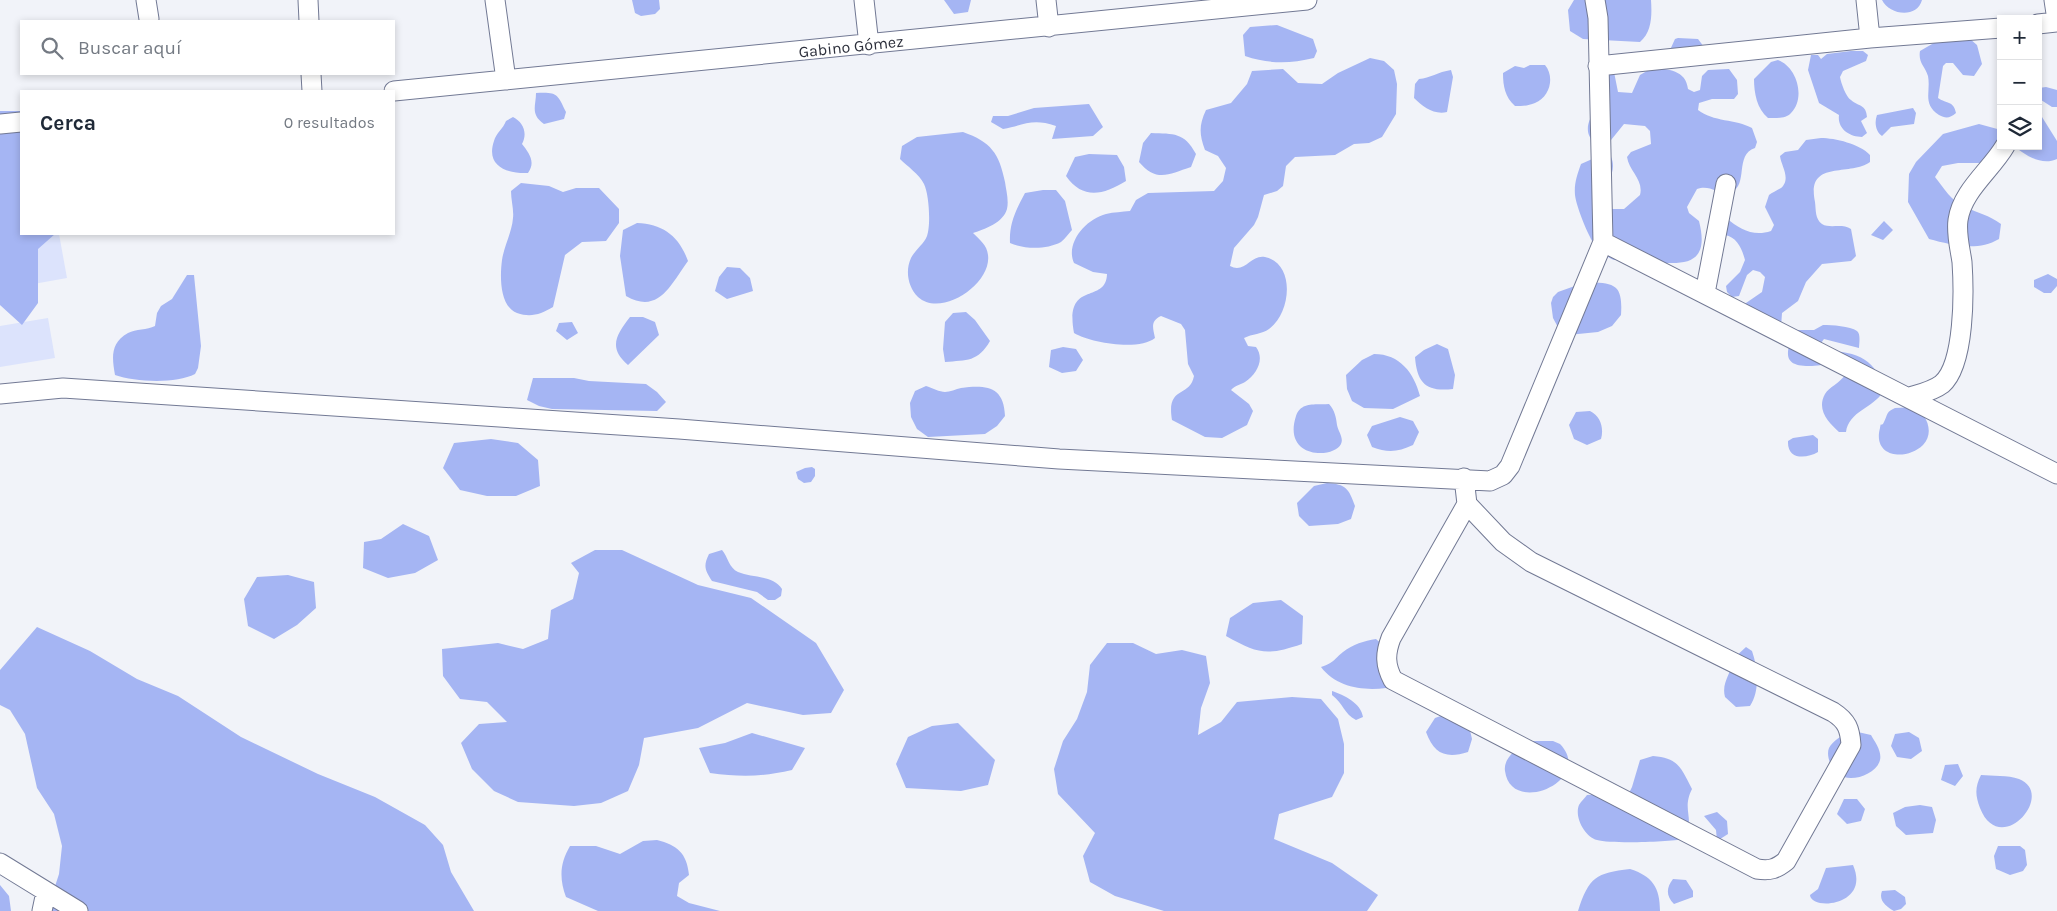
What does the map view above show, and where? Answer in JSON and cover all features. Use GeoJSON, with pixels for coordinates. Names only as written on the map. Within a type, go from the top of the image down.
{"type":"FeatureCollection","features":[{"type":"Feature","properties":{"kind":"street"},"geometry":{"type":"LineString","coordinates":[[146,0],[149,19]]}},
{"type":"Feature","properties":{"kind":"street"},"geometry":{"type":"LineString","coordinates":[[308,0],[309,20]]}},
{"type":"Feature","properties":{"kind":"street"},"geometry":{"type":"LineString","coordinates":[[495,0],[506,80]]}},
{"type":"Feature","properties":{"kind":"street"},"geometry":{"type":"LineString","coordinates":[[864,0],[869,45]]}},
{"type":"Feature","properties":{"kind":"street"},"geometry":{"type":"LineString","coordinates":[[1046,0],[1049,27]]}},
{"type":"Feature","properties":{"kind":"street","name":"Gabino Gómez"},"geometry":{"type":"LineString","coordinates":[[395,91],[1049,27],[1228,3],[1307,0]]}},
{"type":"Feature","properties":{"kind":"street"},"geometry":{"type":"LineString","coordinates":[[0,394],[63,388],[679,429],[1059,459],[1464,478],[1490,481],[1503,475],[1510,466],[1604,242],[1595,0]]}},
{"type":"Feature","properties":{"kind":"street"},"geometry":{"type":"LineString","coordinates":[[1866,0],[1870,38]]}},
{"type":"Feature","properties":{"kind":"street"},"geometry":{"type":"LineString","coordinates":[[2042,23],[2057,21],[2054,0]]}},
{"type":"Feature","properties":{"kind":"street"},"geometry":{"type":"LineString","coordinates":[[1598,66],[1870,38],[1997,31]]}},
{"type":"Feature","properties":{"kind":"street"},"geometry":{"type":"LineString","coordinates":[[312,75],[312,90]]}},
{"type":"Feature","properties":{"kind":"street"},"geometry":{"type":"LineString","coordinates":[[0,124],[20,122]]}},
{"type":"Feature","properties":{"kind":"street"},"geometry":{"type":"LineString","coordinates":[[1910,397],[1924,393],[1942,384],[1952,369],[1963,318],[1958,219],[1972,189],[2002,150]]}},
{"type":"Feature","properties":{"kind":"street"},"geometry":{"type":"LineString","coordinates":[[1705,293],[1726,184]]}},
{"type":"Feature","properties":{"kind":"street"},"geometry":{"type":"LineString","coordinates":[[1604,242],[2055,471]]}},
{"type":"Feature","properties":{"kind":"street"},"geometry":{"type":"LineString","coordinates":[[1464,478],[1467,504],[1391,638],[1386,651],[1386,668],[1393,680],[1757,868],[1767,871],[1776,868],[1786,861],[1851,745],[1850,732],[1845,720],[1833,712],[1531,562],[1503,542],[1467,504]]}},
{"type":"Feature","properties":{"kind":"street"},"geometry":{"type":"LineString","coordinates":[[0,863],[78,911]]}},
{"type":"Feature","properties":{"kind":"street"},"geometry":{"type":"LineString","coordinates":[[42,911],[46,892]]}},
{"type":"Feature","properties":{"kind":"shaded area"},"geometry":{"type":"Polygon","coordinates":[[[632,0],[659,0],[660,9],[655,14],[641,16],[635,13],[632,0]]]}},
{"type":"Feature","properties":{"kind":"shaded area"},"geometry":{"type":"Polygon","coordinates":[[[944,0],[971,0],[968,12],[954,14],[944,0]]]}},
{"type":"Feature","properties":{"kind":"shaded area"},"geometry":{"type":"Polygon","coordinates":[[[1574,0],[1651,0],[1651,17],[1647,33],[1640,42],[1583,39],[1570,31],[1568,10],[1574,0]]]}},
{"type":"Feature","properties":{"kind":"shaded area"},"geometry":{"type":"Polygon","coordinates":[[[1882,0],[1922,0],[1915,10],[1903,13],[1890,9],[1882,0]]]}},
{"type":"Feature","properties":{"kind":"shaded area"},"geometry":{"type":"Polygon","coordinates":[[[1277,25],[1313,39],[1317,51],[1314,58],[1279,62],[1262,61],[1245,56],[1243,35],[1250,27],[1277,25]]]}},
{"type":"Feature","properties":{"kind":"shaded area"},"geometry":{"type":"Polygon","coordinates":[[[1675,39],[1698,39],[1704,47],[1670,50],[1675,39]]]}},
{"type":"Feature","properties":{"kind":"shaded area"},"geometry":{"type":"Polygon","coordinates":[[[1970,39],[1977,45],[1982,64],[1974,76],[1963,75],[1953,63],[1946,63],[1943,66],[1938,98],[1954,106],[1956,113],[1950,117],[1944,117],[1934,111],[1929,102],[1928,76],[1921,62],[1920,51],[1939,40],[1970,39]]]}},
{"type":"Feature","properties":{"kind":"shaded area"},"geometry":{"type":"Polygon","coordinates":[[[1863,51],[1868,55],[1866,61],[1843,71],[1840,77],[1847,96],[1865,110],[1867,117],[1861,121],[1867,133],[1862,137],[1853,136],[1845,131],[1840,124],[1839,115],[1819,103],[1808,70],[1811,55],[1818,55],[1821,59],[1827,54],[1863,51]]]}},
{"type":"Feature","properties":{"kind":"shaded area"},"geometry":{"type":"Polygon","coordinates":[[[1370,58],[1384,61],[1394,70],[1397,84],[1396,114],[1382,137],[1369,143],[1354,144],[1335,155],[1295,157],[1286,166],[1283,186],[1277,191],[1264,195],[1254,225],[1234,248],[1230,266],[1235,268],[1240,268],[1260,257],[1275,261],[1282,269],[1286,279],[1286,301],[1276,322],[1269,329],[1244,338],[1248,346],[1256,347],[1260,356],[1260,361],[1253,375],[1231,390],[1249,404],[1253,411],[1247,425],[1222,438],[1205,437],[1172,420],[1172,401],[1175,396],[1192,383],[1194,376],[1188,364],[1185,330],[1181,324],[1161,316],[1154,323],[1155,338],[1148,342],[1127,345],[1092,340],[1074,333],[1073,316],[1075,305],[1086,295],[1100,289],[1105,283],[1107,274],[1093,272],[1074,263],[1072,248],[1075,240],[1091,221],[1106,214],[1130,211],[1136,200],[1148,193],[1214,191],[1223,181],[1226,168],[1218,156],[1205,150],[1201,134],[1202,120],[1206,110],[1231,103],[1247,84],[1252,71],[1283,69],[1298,83],[1322,84],[1338,73],[1370,58]]]}},
{"type":"Feature","properties":{"kind":"shaded area"},"geometry":{"type":"Polygon","coordinates":[[[1778,60],[1790,69],[1794,76],[1797,84],[1798,99],[1796,107],[1789,115],[1780,118],[1768,118],[1761,110],[1757,100],[1754,79],[1771,62],[1778,60]]]}},
{"type":"Feature","properties":{"kind":"shaded area"},"geometry":{"type":"Polygon","coordinates":[[[1530,65],[1545,65],[1550,75],[1547,92],[1535,103],[1515,106],[1505,91],[1503,73],[1515,66],[1524,68],[1530,65]]]}},
{"type":"Feature","properties":{"kind":"shaded area"},"geometry":{"type":"Polygon","coordinates":[[[1652,68],[1670,70],[1680,74],[1687,83],[1688,89],[1694,92],[1700,90],[1702,76],[1708,70],[1729,69],[1737,80],[1738,94],[1734,99],[1712,99],[1699,103],[1698,110],[1717,119],[1739,123],[1752,128],[1757,142],[1755,148],[1745,157],[1739,183],[1731,192],[1723,193],[1707,188],[1697,189],[1687,207],[1689,213],[1699,221],[1702,236],[1701,248],[1697,255],[1690,260],[1681,262],[1614,260],[1608,257],[1598,249],[1587,232],[1575,195],[1576,180],[1581,164],[1599,156],[1611,157],[1613,162],[1611,176],[1602,193],[1610,209],[1624,209],[1640,195],[1640,185],[1627,157],[1631,152],[1651,144],[1650,131],[1645,126],[1624,124],[1607,145],[1596,143],[1589,136],[1588,132],[1590,119],[1595,113],[1589,80],[1595,74],[1614,72],[1618,92],[1632,93],[1640,75],[1652,68]]]}},
{"type":"Feature","properties":{"kind":"shaded area"},"geometry":{"type":"Polygon","coordinates":[[[1451,70],[1453,77],[1447,112],[1442,113],[1429,110],[1414,98],[1415,84],[1419,79],[1451,70]]]}},
{"type":"Feature","properties":{"kind":"shaded area"},"geometry":{"type":"Polygon","coordinates":[[[2042,88],[2057,90],[2057,107],[2052,107],[2042,101],[2042,88]]]}},
{"type":"Feature","properties":{"kind":"shaded area"},"geometry":{"type":"Polygon","coordinates":[[[536,93],[556,95],[566,112],[564,119],[544,124],[535,113],[536,93]]]}},
{"type":"Feature","properties":{"kind":"shaded area"},"geometry":{"type":"Polygon","coordinates":[[[1089,104],[1103,127],[1093,136],[1052,139],[1056,126],[1034,122],[1003,129],[991,122],[993,116],[1008,116],[1034,108],[1089,104]]]}},
{"type":"Feature","properties":{"kind":"shaded area"},"geometry":{"type":"Polygon","coordinates":[[[1913,108],[1916,113],[1914,124],[1891,127],[1882,136],[1878,132],[1876,124],[1877,115],[1913,108]]]}},
{"type":"Feature","properties":{"kind":"shaded area"},"geometry":{"type":"Polygon","coordinates":[[[0,111],[20,111],[20,235],[54,235],[38,249],[38,303],[22,325],[0,305],[0,111]]]}},
{"type":"Feature","properties":{"kind":"shaded area"},"geometry":{"type":"Polygon","coordinates":[[[513,117],[524,128],[525,136],[522,144],[529,154],[531,161],[528,173],[513,172],[500,167],[493,157],[492,150],[495,138],[506,121],[513,117]]]}},
{"type":"Feature","properties":{"kind":"shaded area"},"geometry":{"type":"Polygon","coordinates":[[[2042,117],[2057,141],[2057,159],[2040,161],[2020,150],[2042,150],[2042,117]]]}},
{"type":"Feature","properties":{"kind":"shaded area"},"geometry":{"type":"Polygon","coordinates":[[[1979,124],[1997,129],[1997,150],[2000,150],[2000,163],[1958,163],[1942,166],[1935,177],[1948,194],[1960,204],[2001,224],[1999,239],[1991,243],[1964,246],[1929,239],[1908,202],[1909,174],[1916,162],[1943,134],[1979,124]]]}},
{"type":"Feature","properties":{"kind":"shaded area"},"geometry":{"type":"Polygon","coordinates":[[[963,132],[981,140],[987,145],[1000,163],[1008,199],[1007,209],[998,222],[973,233],[985,245],[988,255],[987,266],[982,277],[974,287],[951,301],[928,302],[918,297],[912,289],[908,273],[911,258],[927,236],[929,217],[926,189],[922,180],[900,159],[902,146],[917,137],[963,132]]]}},
{"type":"Feature","properties":{"kind":"shaded area"},"geometry":{"type":"Polygon","coordinates":[[[1151,133],[1172,134],[1183,138],[1196,154],[1191,167],[1164,175],[1152,173],[1146,169],[1139,162],[1143,143],[1151,133]]]}},
{"type":"Feature","properties":{"kind":"shaded area"},"geometry":{"type":"Polygon","coordinates":[[[1821,138],[1847,142],[1866,151],[1870,155],[1870,162],[1861,166],[1823,174],[1817,180],[1814,189],[1818,220],[1825,225],[1844,226],[1851,229],[1856,256],[1851,261],[1822,264],[1806,282],[1798,301],[1782,313],[1781,327],[1745,310],[1746,303],[1762,292],[1765,277],[1760,272],[1753,270],[1747,275],[1739,296],[1732,297],[1727,292],[1726,286],[1740,272],[1745,260],[1741,248],[1736,241],[1725,235],[1726,218],[1736,226],[1747,231],[1764,233],[1771,231],[1774,225],[1765,207],[1769,195],[1782,187],[1786,179],[1780,156],[1785,152],[1798,150],[1806,140],[1821,138]]]}},
{"type":"Feature","properties":{"kind":"shaded area"},"geometry":{"type":"Polygon","coordinates":[[[1089,154],[1117,155],[1124,167],[1126,181],[1101,192],[1086,192],[1079,189],[1066,176],[1075,157],[1089,154]]]}},
{"type":"Feature","properties":{"kind":"shaded area"},"geometry":{"type":"Polygon","coordinates":[[[521,183],[549,186],[563,192],[576,188],[599,188],[619,209],[619,223],[606,241],[582,242],[565,255],[553,307],[531,315],[517,313],[511,309],[504,297],[501,282],[502,260],[513,218],[511,191],[521,183]]]}},
{"type":"Feature","properties":{"kind":"shaded area"},"geometry":{"type":"Polygon","coordinates":[[[1056,190],[1065,201],[1072,230],[1061,242],[1055,245],[1028,247],[1010,243],[1012,223],[1025,193],[1056,190]]]}},
{"type":"Feature","properties":{"kind":"shaded area"},"geometry":{"type":"Polygon","coordinates":[[[1884,221],[1893,230],[1883,240],[1871,235],[1884,221]]]}},
{"type":"Feature","properties":{"kind":"shaded area"},"geometry":{"type":"Polygon","coordinates":[[[637,223],[655,226],[669,233],[680,245],[688,261],[663,294],[647,302],[637,301],[626,296],[620,256],[623,230],[637,223]]]}},
{"type":"Feature","properties":{"kind":"shaded area"},"geometry":{"type":"Polygon","coordinates":[[[21,235],[59,235],[67,278],[0,290],[21,235]]]}},
{"type":"Feature","properties":{"kind":"shaded area"},"geometry":{"type":"Polygon","coordinates":[[[727,267],[740,268],[750,278],[753,291],[727,299],[715,291],[719,277],[727,267]]]}},
{"type":"Feature","properties":{"kind":"shaded area"},"geometry":{"type":"Polygon","coordinates":[[[2048,274],[2057,279],[2057,286],[2051,293],[2044,293],[2034,287],[2034,280],[2048,274]]]}},
{"type":"Feature","properties":{"kind":"shaded area"},"geometry":{"type":"Polygon","coordinates":[[[187,275],[194,275],[201,346],[198,368],[195,374],[167,381],[133,379],[115,375],[113,357],[118,341],[128,333],[155,326],[157,313],[161,306],[172,299],[187,275]]]}},
{"type":"Feature","properties":{"kind":"shaded area"},"geometry":{"type":"Polygon","coordinates":[[[1586,282],[1604,283],[1615,287],[1620,297],[1621,315],[1612,326],[1598,332],[1568,335],[1560,331],[1553,318],[1551,303],[1553,297],[1558,292],[1586,282]]]}},
{"type":"Feature","properties":{"kind":"shaded area"},"geometry":{"type":"Polygon","coordinates":[[[966,312],[975,320],[990,341],[981,353],[971,359],[945,362],[943,349],[945,322],[953,313],[966,312]]]}},
{"type":"Feature","properties":{"kind":"shaded area"},"geometry":{"type":"Polygon","coordinates":[[[630,317],[643,317],[655,322],[659,335],[628,365],[618,353],[616,341],[630,317]]]}},
{"type":"Feature","properties":{"kind":"shaded area"},"geometry":{"type":"Polygon","coordinates":[[[48,318],[55,358],[0,367],[0,326],[48,318]]]}},
{"type":"Feature","properties":{"kind":"shaded area"},"geometry":{"type":"Polygon","coordinates":[[[572,322],[578,333],[567,340],[556,331],[559,323],[572,322]]]}},
{"type":"Feature","properties":{"kind":"shaded area"},"geometry":{"type":"Polygon","coordinates":[[[1823,325],[1854,329],[1858,332],[1859,348],[1824,339],[1818,347],[1822,351],[1844,352],[1863,358],[1876,371],[1881,380],[1883,392],[1856,414],[1848,425],[1846,432],[1839,432],[1831,425],[1825,416],[1822,405],[1825,394],[1845,375],[1828,365],[1802,366],[1795,364],[1788,357],[1789,345],[1794,330],[1814,330],[1823,325]]]}},
{"type":"Feature","properties":{"kind":"shaded area"},"geometry":{"type":"Polygon","coordinates":[[[1437,344],[1448,349],[1455,375],[1453,389],[1444,390],[1430,387],[1421,380],[1418,374],[1415,357],[1437,344]]]}},
{"type":"Feature","properties":{"kind":"shaded area"},"geometry":{"type":"Polygon","coordinates":[[[1063,347],[1076,349],[1083,360],[1076,371],[1062,373],[1049,367],[1051,350],[1063,347]]]}},
{"type":"Feature","properties":{"kind":"shaded area"},"geometry":{"type":"Polygon","coordinates":[[[1374,354],[1391,357],[1404,366],[1414,380],[1420,396],[1393,409],[1364,408],[1352,401],[1347,389],[1346,375],[1362,360],[1374,354]]]}},
{"type":"Feature","properties":{"kind":"shaded area"},"geometry":{"type":"Polygon","coordinates":[[[533,378],[574,378],[589,381],[646,384],[666,402],[657,411],[552,409],[539,406],[527,400],[533,378]]]}},
{"type":"Feature","properties":{"kind":"shaded area"},"geometry":{"type":"Polygon","coordinates":[[[926,386],[945,392],[970,387],[992,390],[1001,399],[1005,416],[997,426],[985,434],[928,437],[917,429],[911,417],[910,403],[915,391],[926,386]]]}},
{"type":"Feature","properties":{"kind":"shaded area"},"geometry":{"type":"Polygon","coordinates":[[[1329,404],[1335,414],[1341,444],[1329,452],[1320,453],[1302,448],[1296,441],[1294,430],[1298,411],[1305,406],[1329,404]]]}},
{"type":"Feature","properties":{"kind":"shaded area"},"geometry":{"type":"Polygon","coordinates":[[[1895,408],[1917,410],[1925,418],[1929,429],[1927,440],[1923,445],[1916,450],[1900,455],[1886,451],[1881,446],[1879,438],[1881,425],[1889,412],[1895,408]]]}},
{"type":"Feature","properties":{"kind":"shaded area"},"geometry":{"type":"Polygon","coordinates":[[[1590,411],[1599,419],[1602,435],[1601,439],[1587,445],[1574,439],[1569,425],[1576,412],[1590,411]]]}},
{"type":"Feature","properties":{"kind":"shaded area"},"geometry":{"type":"Polygon","coordinates":[[[1400,417],[1413,421],[1419,432],[1413,445],[1393,451],[1372,447],[1367,435],[1372,426],[1400,417]]]}},
{"type":"Feature","properties":{"kind":"shaded area"},"geometry":{"type":"Polygon","coordinates":[[[1813,435],[1818,439],[1818,452],[1803,457],[1794,455],[1791,452],[1788,441],[1793,438],[1813,435]]]}},
{"type":"Feature","properties":{"kind":"shaded area"},"geometry":{"type":"Polygon","coordinates":[[[491,439],[518,443],[538,460],[540,486],[516,496],[487,496],[460,490],[443,468],[454,443],[491,439]]]}},
{"type":"Feature","properties":{"kind":"shaded area"},"geometry":{"type":"Polygon","coordinates":[[[812,467],[815,469],[815,476],[811,482],[804,483],[798,479],[796,472],[812,467]]]}},
{"type":"Feature","properties":{"kind":"shaded area"},"geometry":{"type":"Polygon","coordinates":[[[1327,483],[1343,486],[1351,495],[1355,506],[1351,519],[1338,524],[1309,526],[1299,516],[1297,503],[1314,486],[1327,483]]]}},
{"type":"Feature","properties":{"kind":"shaded area"},"geometry":{"type":"Polygon","coordinates":[[[403,524],[429,536],[438,560],[415,573],[388,578],[363,568],[364,542],[381,539],[403,524]]]}},
{"type":"Feature","properties":{"kind":"shaded area"},"geometry":{"type":"Polygon","coordinates":[[[595,550],[622,550],[698,585],[751,598],[816,643],[844,690],[831,713],[803,715],[747,703],[698,728],[644,738],[639,765],[628,791],[601,803],[574,806],[518,802],[494,791],[472,769],[461,743],[479,724],[507,722],[487,702],[460,699],[443,676],[442,649],[498,643],[523,649],[548,639],[551,610],[573,599],[579,573],[571,563],[595,550]]]}},
{"type":"Feature","properties":{"kind":"shaded area"},"geometry":{"type":"Polygon","coordinates":[[[722,550],[735,570],[773,581],[782,589],[781,596],[775,600],[768,600],[757,592],[712,581],[705,565],[709,554],[722,550]]]}},
{"type":"Feature","properties":{"kind":"shaded area"},"geometry":{"type":"Polygon","coordinates":[[[288,575],[314,582],[316,608],[297,625],[274,639],[248,626],[244,599],[257,577],[288,575]]]}},
{"type":"Feature","properties":{"kind":"shaded area"},"geometry":{"type":"Polygon","coordinates":[[[1281,600],[1303,616],[1302,644],[1280,650],[1263,651],[1246,647],[1226,636],[1230,618],[1253,603],[1281,600]]]}},
{"type":"Feature","properties":{"kind":"shaded area"},"geometry":{"type":"Polygon","coordinates":[[[37,627],[90,651],[137,679],[178,696],[241,737],[318,774],[375,797],[425,825],[443,845],[451,872],[474,911],[47,911],[59,874],[62,846],[54,814],[37,788],[25,734],[10,710],[0,705],[0,670],[37,627]]]}},
{"type":"Feature","properties":{"kind":"shaded area"},"geometry":{"type":"Polygon","coordinates":[[[1376,639],[1386,648],[1388,675],[1386,688],[1368,689],[1350,686],[1334,679],[1321,667],[1331,663],[1351,647],[1376,639]]]}},
{"type":"Feature","properties":{"kind":"shaded area"},"geometry":{"type":"Polygon","coordinates":[[[1107,643],[1133,643],[1156,654],[1182,650],[1206,656],[1210,683],[1201,708],[1198,735],[1221,722],[1237,702],[1292,697],[1321,699],[1338,719],[1344,744],[1344,773],[1332,797],[1279,814],[1274,839],[1332,863],[1378,895],[1367,911],[1164,911],[1115,896],[1090,882],[1083,856],[1095,833],[1058,794],[1054,769],[1063,741],[1077,719],[1087,692],[1090,665],[1107,643]]]}},
{"type":"Feature","properties":{"kind":"shaded area"},"geometry":{"type":"Polygon","coordinates":[[[1746,647],[1752,651],[1754,658],[1757,686],[1750,706],[1736,707],[1725,697],[1724,687],[1733,659],[1746,647]]]}},
{"type":"Feature","properties":{"kind":"shaded area"},"geometry":{"type":"Polygon","coordinates":[[[1332,691],[1347,697],[1359,708],[1363,717],[1356,720],[1352,718],[1332,695],[1332,691]]]}},
{"type":"Feature","properties":{"kind":"shaded area"},"geometry":{"type":"Polygon","coordinates":[[[1449,713],[1469,726],[1472,739],[1468,752],[1447,755],[1437,750],[1429,739],[1426,732],[1435,718],[1449,713]]]}},
{"type":"Feature","properties":{"kind":"shaded area"},"geometry":{"type":"Polygon","coordinates":[[[958,723],[995,760],[988,785],[961,791],[906,788],[896,764],[908,737],[932,726],[958,723]]]}},
{"type":"Feature","properties":{"kind":"shaded area"},"geometry":{"type":"Polygon","coordinates":[[[1849,730],[1871,735],[1880,753],[1880,760],[1875,769],[1860,777],[1849,778],[1840,775],[1829,761],[1829,748],[1849,730]]]}},
{"type":"Feature","properties":{"kind":"shaded area"},"geometry":{"type":"Polygon","coordinates":[[[1909,732],[1919,738],[1922,751],[1911,759],[1897,757],[1891,746],[1895,734],[1909,732]]]}},
{"type":"Feature","properties":{"kind":"shaded area"},"geometry":{"type":"Polygon","coordinates":[[[752,733],[805,748],[792,770],[751,776],[710,773],[699,748],[725,743],[752,733]]]}},
{"type":"Feature","properties":{"kind":"shaded area"},"geometry":{"type":"Polygon","coordinates":[[[1530,741],[1553,741],[1560,744],[1568,757],[1567,770],[1560,780],[1548,788],[1534,792],[1521,791],[1511,785],[1505,771],[1509,757],[1517,749],[1530,741]]]}},
{"type":"Feature","properties":{"kind":"shaded area"},"geometry":{"type":"Polygon","coordinates":[[[1653,756],[1669,759],[1678,765],[1692,789],[1688,803],[1689,825],[1684,839],[1654,842],[1614,842],[1597,840],[1588,835],[1579,821],[1578,810],[1581,802],[1587,795],[1602,794],[1626,799],[1632,787],[1640,760],[1653,756]]]}},
{"type":"Feature","properties":{"kind":"shaded area"},"geometry":{"type":"Polygon","coordinates":[[[1958,764],[1963,776],[1955,786],[1941,780],[1945,765],[1958,764]]]}},
{"type":"Feature","properties":{"kind":"shaded area"},"geometry":{"type":"Polygon","coordinates":[[[1981,775],[2005,776],[2019,779],[2029,787],[2032,797],[2029,808],[2021,818],[2011,825],[2000,827],[1989,822],[1980,808],[1977,799],[1976,791],[1981,775]]]}},
{"type":"Feature","properties":{"kind":"shaded area"},"geometry":{"type":"Polygon","coordinates":[[[1844,799],[1857,799],[1865,809],[1861,821],[1847,824],[1837,814],[1844,799]]]}},
{"type":"Feature","properties":{"kind":"shaded area"},"geometry":{"type":"Polygon","coordinates":[[[1920,805],[1932,807],[1936,820],[1933,833],[1906,835],[1896,826],[1893,813],[1905,807],[1920,805]]]}},
{"type":"Feature","properties":{"kind":"shaded area"},"geometry":{"type":"Polygon","coordinates":[[[1717,812],[1727,821],[1728,834],[1717,841],[1716,830],[1704,816],[1717,812]]]}},
{"type":"Feature","properties":{"kind":"shaded area"},"geometry":{"type":"Polygon","coordinates":[[[657,840],[675,847],[686,861],[689,875],[679,883],[677,896],[689,903],[720,911],[598,911],[566,897],[562,883],[562,865],[570,846],[596,846],[620,854],[643,841],[657,840]]]}},
{"type":"Feature","properties":{"kind":"shaded area"},"geometry":{"type":"Polygon","coordinates":[[[1998,846],[2020,846],[2025,850],[2027,865],[2023,871],[2010,875],[1996,869],[1994,856],[1998,846]]]}},
{"type":"Feature","properties":{"kind":"shaded area"},"geometry":{"type":"Polygon","coordinates":[[[1853,865],[1856,879],[1854,889],[1848,897],[1829,903],[1820,903],[1813,900],[1810,895],[1818,889],[1826,868],[1853,865]]]}},
{"type":"Feature","properties":{"kind":"shaded area"},"geometry":{"type":"Polygon","coordinates":[[[1630,869],[1644,875],[1653,884],[1658,895],[1660,911],[1578,911],[1586,891],[1595,879],[1609,872],[1630,869]]]}},
{"type":"Feature","properties":{"kind":"shaded area"},"geometry":{"type":"Polygon","coordinates":[[[1673,879],[1686,880],[1693,891],[1693,897],[1674,904],[1669,898],[1668,892],[1673,879]]]}},
{"type":"Feature","properties":{"kind":"shaded area"},"geometry":{"type":"Polygon","coordinates":[[[0,885],[9,896],[11,911],[0,911],[0,885]]]}},
{"type":"Feature","properties":{"kind":"shaded area"},"geometry":{"type":"Polygon","coordinates":[[[1895,890],[1905,897],[1906,904],[1901,909],[1894,911],[1882,901],[1881,895],[1882,891],[1895,890]]]}}]}
